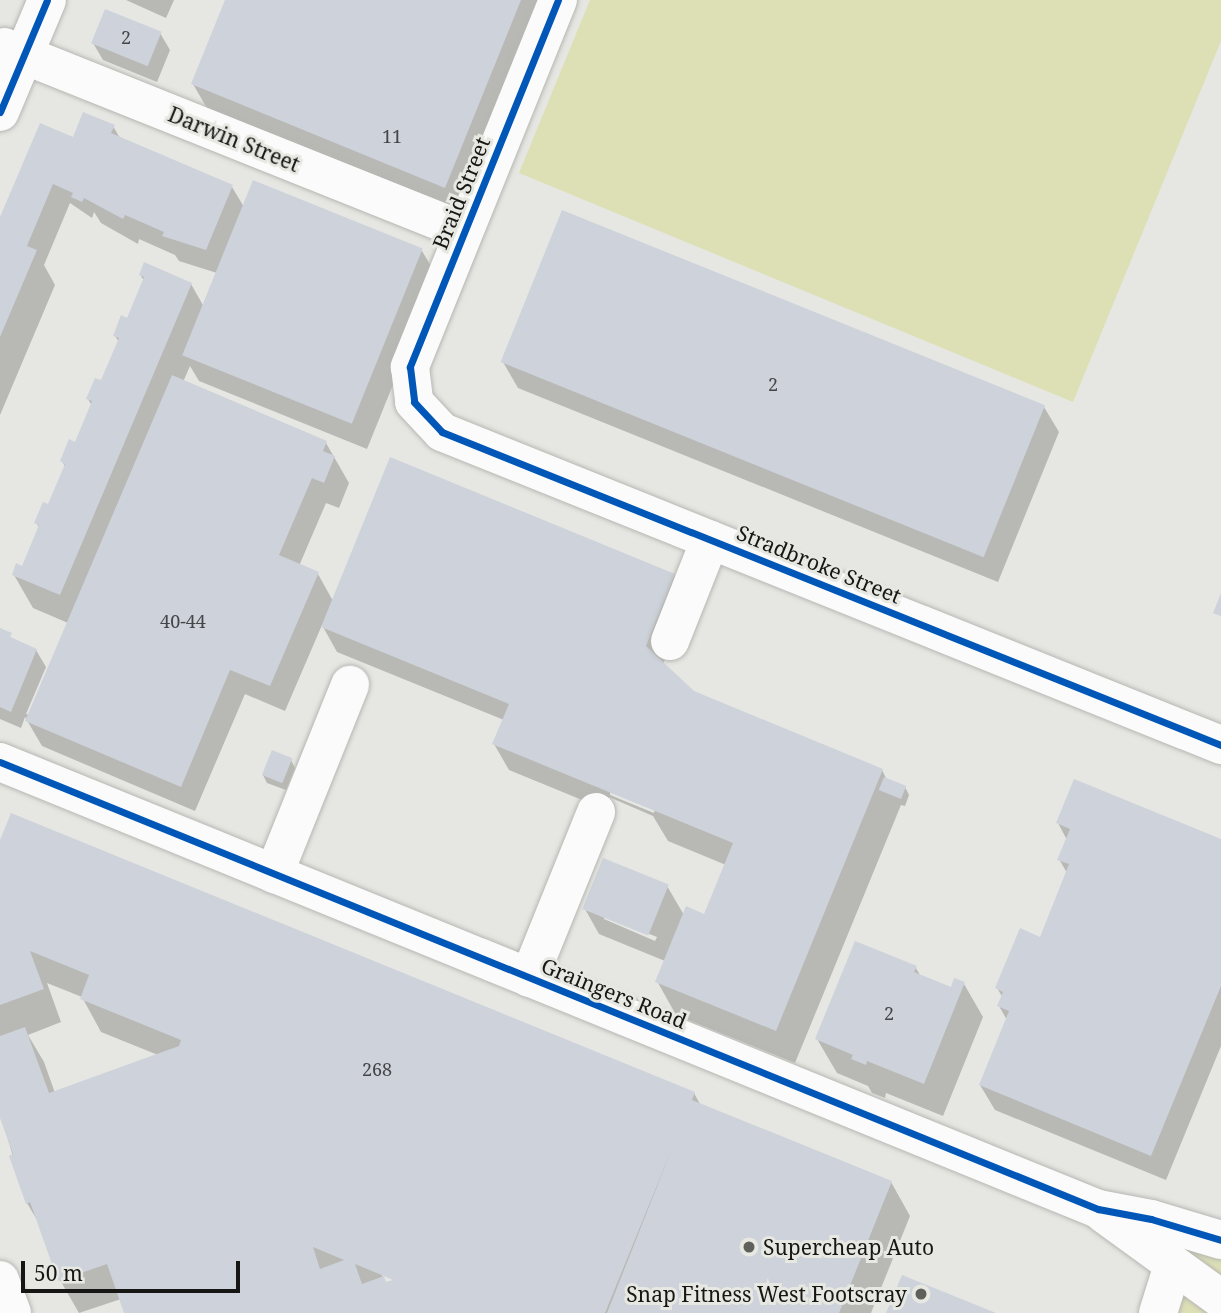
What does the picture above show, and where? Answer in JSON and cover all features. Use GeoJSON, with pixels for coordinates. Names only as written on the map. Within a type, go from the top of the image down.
{"type":"FeatureCollection","features":[{"type":"Feature","properties":{"kind":"street"},"geometry":{"type":"LineString","coordinates":[[0,112],[9,53],[24,0]]}},
{"type":"Feature","properties":{"kind":"street"},"geometry":{"type":"LineString","coordinates":[[9,53],[47,0]]}},
{"type":"Feature","properties":{"kind":"street","name":"Braid Street"},"geometry":{"type":"LineString","coordinates":[[414,402],[410,367],[558,0]]}},
{"type":"Feature","properties":{"kind":"street","name":"Darwin Street"},"geometry":{"type":"LineString","coordinates":[[9,53],[464,231]]}},
{"type":"Feature","properties":{"kind":"street","name":"Stradbroke Street"},"geometry":{"type":"LineString","coordinates":[[414,402],[442,432],[1221,745]]}},
{"type":"Feature","properties":{"kind":"street"},"geometry":{"type":"LineString","coordinates":[[670,641],[710,540]]}},
{"type":"Feature","properties":{"kind":"street"},"geometry":{"type":"LineString","coordinates":[[274,874],[351,685]]}},
{"type":"Feature","properties":{"kind":"street","name":"Graingers Road"},"geometry":{"type":"LineString","coordinates":[[0,762],[1098,1209],[1151,1219],[1221,1240]]}},
{"type":"Feature","properties":{"kind":"street"},"geometry":{"type":"LineString","coordinates":[[529,978],[596,812]]}},
{"type":"Feature","properties":{"kind":"street","name":"Graingers Road"},"geometry":{"type":"LineString","coordinates":[[1098,1209],[1221,1299]]}},
{"type":"Feature","properties":{"kind":"street"},"geometry":{"type":"LineString","coordinates":[[1158,1313],[1173,1265]]}},
{"type":"Feature","properties":{"kind":"street"},"geometry":{"type":"LineString","coordinates":[[0,1280],[12,1313]]}},
{"type":"Feature","properties":{"kind":"green space"},"geometry":{"type":"Polygon","coordinates":[[[590,0],[1221,0],[1221,41],[1073,402],[519,173],[590,0]]]}},
{"type":"Feature","properties":{"kind":"green space"},"geometry":{"type":"Polygon","coordinates":[[[1159,1233],[1221,1253],[1221,1284],[1159,1233]]]}},
{"type":"Feature","properties":{"kind":"green space"},"geometry":{"type":"Polygon","coordinates":[[[1186,1291],[1219,1313],[1176,1313],[1186,1291]]]}},
{"type":"Feature","properties":{"kind":"building"},"geometry":{"type":"Polygon","coordinates":[[[225,0],[521,0],[445,188],[191,84],[225,0]]]}},
{"type":"Feature","properties":{"kind":"building"},"geometry":{"type":"Polygon","coordinates":[[[105,9],[162,32],[148,66],[91,43],[105,9]]]}},
{"type":"Feature","properties":{"kind":"building"},"geometry":{"type":"Polygon","coordinates":[[[83,112],[115,125],[111,133],[233,185],[206,250],[162,236],[164,232],[125,215],[123,219],[84,198],[82,202],[71,197],[73,193],[53,184],[27,246],[37,250],[0,337],[0,217],[40,123],[73,137],[83,112]]]}},
{"type":"Feature","properties":{"kind":"building"},"geometry":{"type":"Polygon","coordinates":[[[253,180],[423,249],[352,424],[182,355],[253,180]]]}},
{"type":"Feature","properties":{"kind":"building"},"geometry":{"type":"Polygon","coordinates":[[[562,210],[1045,405],[984,557],[501,362],[562,210]]]}},
{"type":"Feature","properties":{"kind":"building"},"geometry":{"type":"Polygon","coordinates":[[[144,262],[192,283],[60,595],[12,575],[16,563],[22,566],[39,525],[34,523],[43,502],[48,504],[65,464],[60,461],[69,439],[75,442],[92,401],[86,399],[95,378],[101,380],[119,338],[113,336],[121,315],[127,318],[144,277],[139,275],[144,262]]]}},
{"type":"Feature","properties":{"kind":"building"},"geometry":{"type":"Polygon","coordinates":[[[172,375],[327,441],[323,451],[335,456],[324,483],[312,478],[279,555],[319,572],[270,686],[230,670],[181,787],[25,721],[172,375]]]}},
{"type":"Feature","properties":{"kind":"building"},"geometry":{"type":"Polygon","coordinates":[[[390,457],[675,574],[646,646],[694,691],[883,769],[776,1031],[655,982],[686,906],[704,914],[733,843],[492,744],[509,704],[321,627],[390,457]]]}},
{"type":"Feature","properties":{"kind":"building"},"geometry":{"type":"Polygon","coordinates":[[[1221,593],[1221,616],[1213,613],[1221,593]]]}},
{"type":"Feature","properties":{"kind":"building"},"geometry":{"type":"Polygon","coordinates":[[[0,628],[12,633],[10,637],[37,649],[11,712],[0,707],[0,628]]]}},
{"type":"Feature","properties":{"kind":"building"},"geometry":{"type":"Polygon","coordinates":[[[272,750],[292,758],[282,783],[262,775],[272,750]]]}},
{"type":"Feature","properties":{"kind":"building"},"geometry":{"type":"Polygon","coordinates":[[[884,777],[906,786],[901,799],[879,790],[884,777]]]}},
{"type":"Feature","properties":{"kind":"building"},"geometry":{"type":"Polygon","coordinates":[[[1074,779],[1221,839],[1221,986],[1151,1156],[979,1085],[1009,1011],[997,1006],[1003,992],[995,988],[1020,928],[1040,937],[1069,864],[1057,860],[1070,829],[1056,823],[1074,779]]]}},
{"type":"Feature","properties":{"kind":"building"},"geometry":{"type":"Polygon","coordinates":[[[11,813],[695,1092],[692,1100],[892,1181],[839,1313],[607,1313],[673,1146],[605,1313],[124,1313],[107,1264],[58,1281],[30,1202],[26,1204],[9,1156],[13,1154],[0,1118],[0,1036],[25,1027],[49,1093],[179,1046],[181,1040],[80,999],[89,975],[30,951],[44,989],[0,1005],[0,840],[11,813]],[[313,1247],[320,1269],[344,1260],[313,1247]],[[355,1264],[362,1284],[384,1276],[355,1264]]]}},
{"type":"Feature","properties":{"kind":"building"},"geometry":{"type":"Polygon","coordinates":[[[603,858],[669,885],[648,936],[582,909],[603,858]]]}},
{"type":"Feature","properties":{"kind":"building"},"geometry":{"type":"Polygon","coordinates":[[[855,941],[917,966],[914,972],[951,987],[954,978],[965,982],[924,1084],[867,1061],[866,1065],[851,1059],[853,1055],[815,1039],[855,941]]]}},
{"type":"Feature","properties":{"kind":"building","name":"Snap Fitness West Footscray"},"geometry":{"type":"Polygon","coordinates":[[[902,1275],[996,1313],[886,1313],[902,1275]]]}},
{"type":"Feature","properties":{"kind":"cycle path"},"geometry":{"type":"LineString","coordinates":[[0,112],[47,0]]}},
{"type":"Feature","properties":{"kind":"cycle path"},"geometry":{"type":"LineString","coordinates":[[558,0],[410,367],[414,402],[442,432],[1221,745]]}},
{"type":"Feature","properties":{"kind":"cycle path"},"geometry":{"type":"LineString","coordinates":[[0,762],[1098,1209],[1151,1219],[1221,1240]]}},
{"type":"Feature","properties":{"kind":"place","name":"Supercheap Auto"},"geometry":{"type":"Point","coordinates":[749,1247]}},
{"type":"Feature","properties":{"kind":"place","name":"Snap Fitness West Footscray"},"geometry":{"type":"Point","coordinates":[921,1294]}}]}
